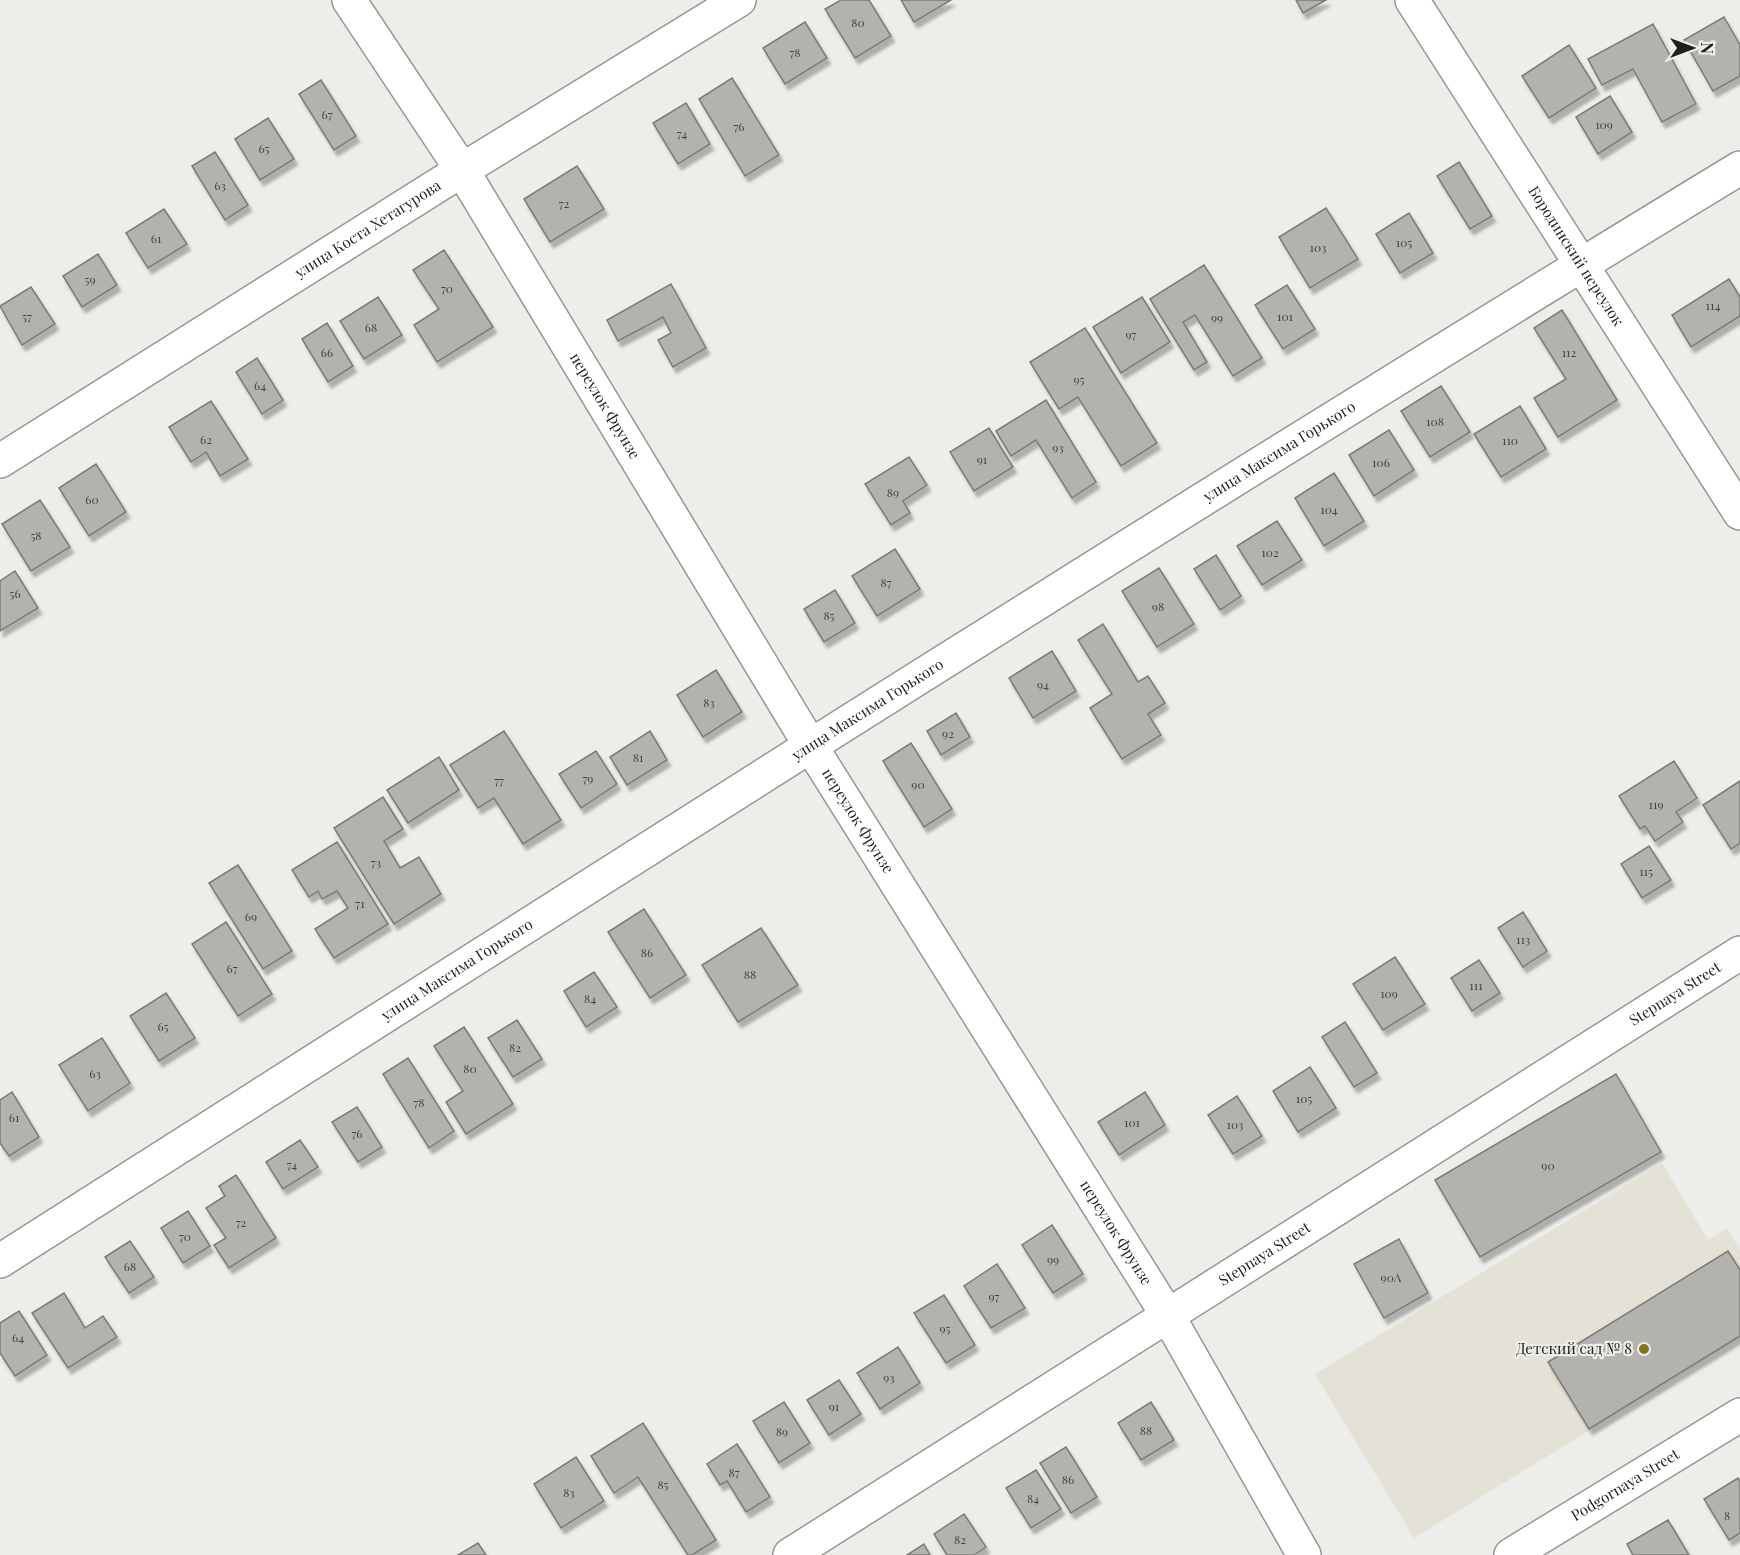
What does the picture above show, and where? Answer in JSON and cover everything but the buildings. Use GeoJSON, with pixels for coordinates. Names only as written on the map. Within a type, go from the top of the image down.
{"type":"FeatureCollection","features":[{"type":"Feature","properties":{"kind":"street","name":"переулок Фрунзе"},"geometry":{"type":"LineString","coordinates":[[349,0],[462,170],[810,745],[1168,1316],[1304,1555]]}},
{"type":"Feature","properties":{"kind":"street","name":"улица Коста Хетагурова"},"geometry":{"type":"LineString","coordinates":[[0,461],[462,170],[740,0]]}},
{"type":"Feature","properties":{"kind":"street","name":"Бородинский переулок"},"geometry":{"type":"LineString","coordinates":[[1412,0],[1740,513]]}},
{"type":"Feature","properties":{"kind":"street","name":"улица Максима Горького"},"geometry":{"type":"LineString","coordinates":[[0,1261],[810,745],[1740,168]]}},
{"type":"Feature","properties":{"kind":"street","name":"Stepnaya Street"},"geometry":{"type":"LineString","coordinates":[[790,1555],[1740,953]]}},
{"type":"Feature","properties":{"kind":"street","name":"Podgornaya Street"},"geometry":{"type":"LineString","coordinates":[[1511,1555],[1740,1415]]}},
{"type":"Feature","properties":{"kind":"shaded area"},"geometry":{"type":"Polygon","coordinates":[[[1662,1163],[1708,1240],[1727,1228],[1740,1250],[1740,1338],[1414,1538],[1315,1374],[1662,1163]]]}},
{"type":"Feature","properties":{"kind":"place","name":"Детский сад № 8"},"geometry":{"type":"Point","coordinates":[1644,1349]}}]}
